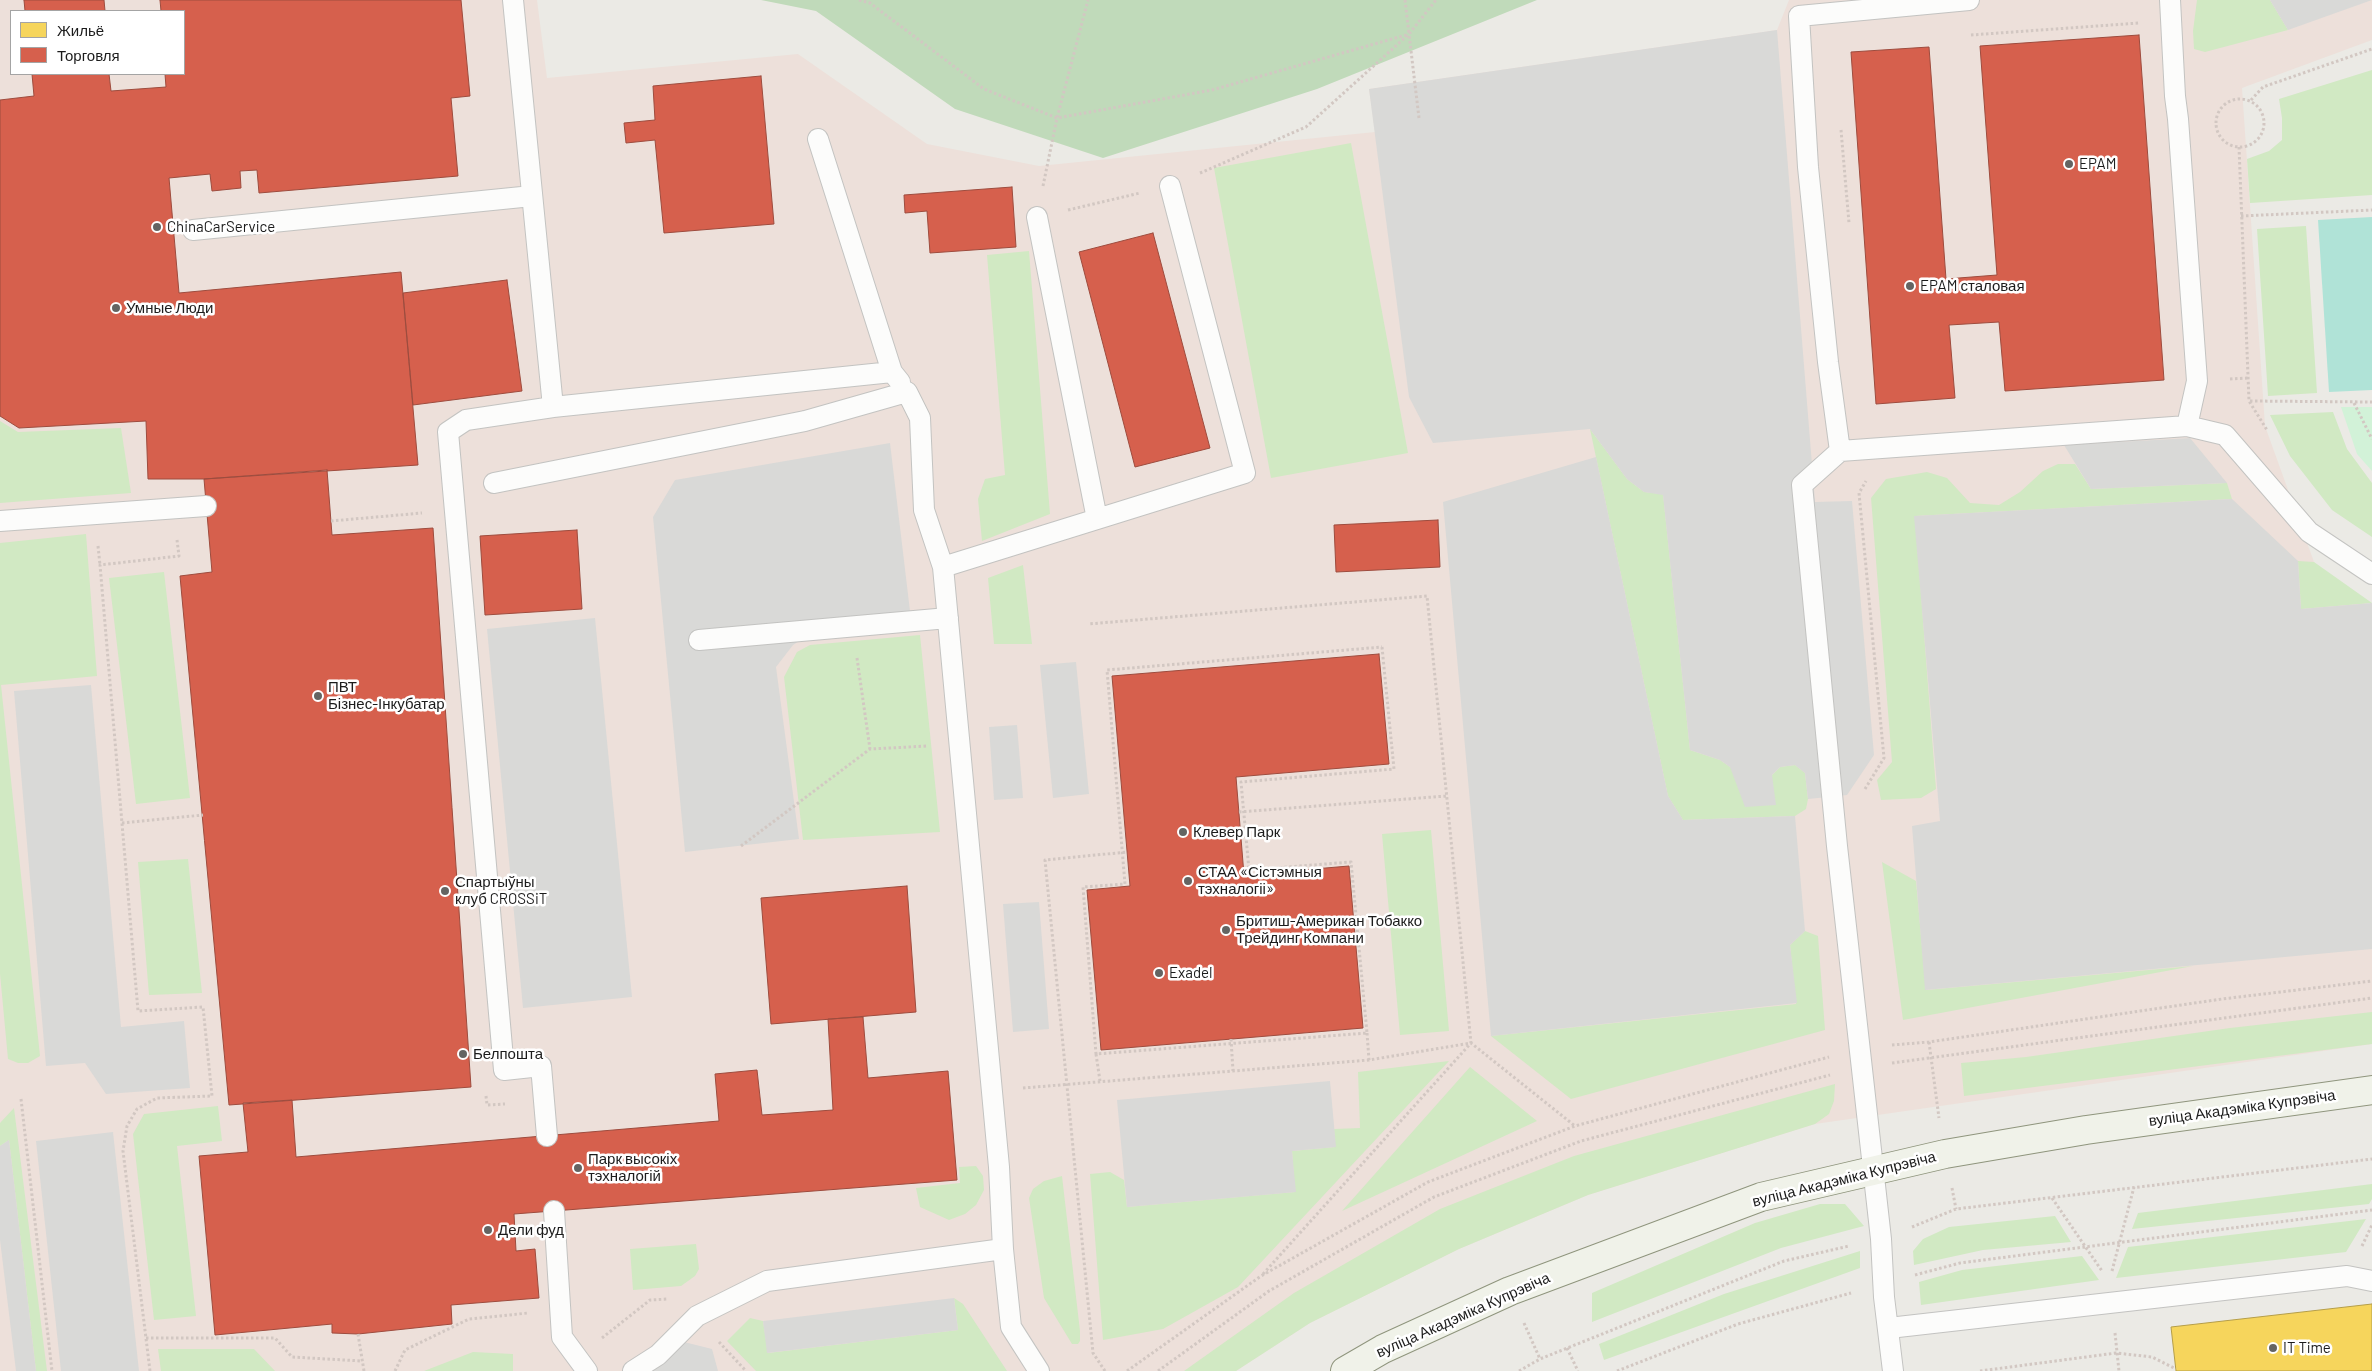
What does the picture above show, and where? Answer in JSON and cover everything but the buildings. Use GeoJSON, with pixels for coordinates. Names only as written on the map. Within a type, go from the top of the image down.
{"type":"FeatureCollection","features":[{"type":"Feature","properties":{"kind":"main road","name":"вуліца Акадэміка Купрэвіча"},"geometry":{"type":"LineString","coordinates":[[1345,1371],[1383,1349],[1510,1291],[1761,1197],[1873,1170],[2086,1130],[2372,1090]]}},
{"type":"Feature","properties":{"kind":"lane"},"geometry":{"type":"LineString","coordinates":[[514,0],[553,407]]}},
{"type":"Feature","properties":{"kind":"lane"},"geometry":{"type":"LineString","coordinates":[[1840,451],[1828,362],[1808,167],[1799,16],[1969,0]]}},
{"type":"Feature","properties":{"kind":"lane"},"geometry":{"type":"LineString","coordinates":[[2170,0],[2175,96],[2196,382],[2187,426]]}},
{"type":"Feature","properties":{"kind":"lane"},"geometry":{"type":"LineString","coordinates":[[818,139],[892,372],[907,392],[920,418],[924,510],[943,568],[961,744],[999,1167],[1003,1249],[1011,1327],[1039,1371]]}},
{"type":"Feature","properties":{"kind":"lane"},"geometry":{"type":"LineString","coordinates":[[943,568],[1245,473],[1170,186]]}},
{"type":"Feature","properties":{"kind":"lane"},"geometry":{"type":"LineString","coordinates":[[193,230],[532,196]]}},
{"type":"Feature","properties":{"kind":"lane"},"geometry":{"type":"LineString","coordinates":[[1037,217],[1096,519]]}},
{"type":"Feature","properties":{"kind":"lane"},"geometry":{"type":"LineString","coordinates":[[547,1136],[541,1066],[504,1070],[448,432],[466,420],[553,407],[892,372]]}},
{"type":"Feature","properties":{"kind":"lane"},"geometry":{"type":"LineString","coordinates":[[494,483],[806,421],[907,392]]}},
{"type":"Feature","properties":{"kind":"lane"},"geometry":{"type":"LineString","coordinates":[[1893,1371],[1881,1239],[1835,820],[1802,486],[1840,451],[2187,426],[2225,435],[2309,532],[2372,574]]}},
{"type":"Feature","properties":{"kind":"lane"},"geometry":{"type":"LineString","coordinates":[[0,521],[206,506]]}},
{"type":"Feature","properties":{"kind":"lane"},"geometry":{"type":"LineString","coordinates":[[698,640],[948,618]]}},
{"type":"Feature","properties":{"kind":"lane"},"geometry":{"type":"LineString","coordinates":[[554,1211],[562,1337],[582,1365]]}},
{"type":"Feature","properties":{"kind":"lane"},"geometry":{"type":"LineString","coordinates":[[633,1371],[658,1356],[696,1316],[767,1281],[1003,1249]]}},
{"type":"Feature","properties":{"kind":"lane"},"geometry":{"type":"LineString","coordinates":[[1889,1328],[2347,1276],[2372,1281]]}},
{"type":"Feature","properties":{"kind":"path"},"geometry":{"type":"LineString","coordinates":[[859,0],[872,1],[984,89],[1057,118],[1212,90],[1409,34]]}},
{"type":"Feature","properties":{"kind":"path"},"geometry":{"type":"LineString","coordinates":[[1088,0],[1057,118],[1037,217],[1170,186],[1306,127],[1409,34],[1436,0]]}},
{"type":"Feature","properties":{"kind":"path"},"geometry":{"type":"LineString","coordinates":[[1405,0],[1419,118]]}},
{"type":"Feature","properties":{"kind":"path"},"geometry":{"type":"LineString","coordinates":[[1970,35],[2145,23]]}},
{"type":"Feature","properties":{"kind":"path"},"geometry":{"type":"LineString","coordinates":[[2251,100],[2263,87],[2372,49]]}},
{"type":"Feature","properties":{"kind":"path"},"geometry":{"type":"LineString","coordinates":[[2243,98],[2251,100],[2262,112],[2265,120],[2264,129],[2255,142],[2239,147],[2225,142],[2216,129],[2218,114],[2228,102],[2243,98]]}},
{"type":"Feature","properties":{"kind":"path"},"geometry":{"type":"LineString","coordinates":[[1840,122],[1849,230]]}},
{"type":"Feature","properties":{"kind":"path"},"geometry":{"type":"LineString","coordinates":[[2239,147],[2249,402],[2268,433]]}},
{"type":"Feature","properties":{"kind":"path"},"geometry":{"type":"LineString","coordinates":[[2241,216],[2372,210]]}},
{"type":"Feature","properties":{"kind":"path"},"geometry":{"type":"LineString","coordinates":[[2249,402],[2372,402]]}},
{"type":"Feature","properties":{"kind":"path"},"geometry":{"type":"LineString","coordinates":[[2354,403],[2372,439]]}},
{"type":"Feature","properties":{"kind":"path"},"geometry":{"type":"LineString","coordinates":[[1864,791],[1884,758],[1859,493],[1871,474]]}},
{"type":"Feature","properties":{"kind":"path"},"geometry":{"type":"LineString","coordinates":[[150,1371],[123,1151],[127,1126],[137,1109],[157,1098],[212,1096],[203,1007],[138,1011],[100,565],[179,556],[176,533]]}},
{"type":"Feature","properties":{"kind":"path"},"geometry":{"type":"LineString","coordinates":[[1088,624],[1427,596],[1470,1043],[1575,1126]]}},
{"type":"Feature","properties":{"kind":"path"},"geometry":{"type":"LineString","coordinates":[[1100,1081],[1096,1054],[1083,887],[1125,884],[1125,852],[1108,670],[1382,647],[1394,769],[1241,782],[1249,870],[1351,862],[1369,1060]]}},
{"type":"Feature","properties":{"kind":"path"},"geometry":{"type":"LineString","coordinates":[[857,654],[870,749]]}},
{"type":"Feature","properties":{"kind":"path"},"geometry":{"type":"LineString","coordinates":[[741,846],[870,749],[961,744]]}},
{"type":"Feature","properties":{"kind":"path"},"geometry":{"type":"LineString","coordinates":[[1239,812],[1446,796]]}},
{"type":"Feature","properties":{"kind":"path"},"geometry":{"type":"LineString","coordinates":[[122,823],[203,815]]}},
{"type":"Feature","properties":{"kind":"path"},"geometry":{"type":"LineString","coordinates":[[1105,1371],[1093,1353],[1045,860],[1125,852]]}},
{"type":"Feature","properties":{"kind":"path"},"geometry":{"type":"LineString","coordinates":[[1890,1036],[1890,1046],[1929,1042],[2222,999],[2372,981]]}},
{"type":"Feature","properties":{"kind":"path"},"geometry":{"type":"LineString","coordinates":[[1127,1371],[1261,1276],[1428,1182],[1575,1126],[1860,1058],[2372,998]]}},
{"type":"Feature","properties":{"kind":"path"},"geometry":{"type":"LineString","coordinates":[[1096,1054],[1367,1033]]}},
{"type":"Feature","properties":{"kind":"path"},"geometry":{"type":"LineString","coordinates":[[1232,1039],[1233,1071]]}},
{"type":"Feature","properties":{"kind":"path"},"geometry":{"type":"LineString","coordinates":[[992,1090],[1369,1060],[1470,1043]]}},
{"type":"Feature","properties":{"kind":"path"},"geometry":{"type":"LineString","coordinates":[[1261,1276],[1470,1043]]}},
{"type":"Feature","properties":{"kind":"path"},"geometry":{"type":"LineString","coordinates":[[1158,1371],[1269,1291],[1434,1197],[1581,1141],[1860,1058]]}},
{"type":"Feature","properties":{"kind":"path"},"geometry":{"type":"LineString","coordinates":[[21,1098],[52,1371]]}},
{"type":"Feature","properties":{"kind":"path"},"geometry":{"type":"LineString","coordinates":[[1519,1371],[1540,1359],[1784,1261],[1881,1239],[1956,1209],[2372,1159]]}},
{"type":"Feature","properties":{"kind":"path"},"geometry":{"type":"LineString","coordinates":[[2109,1280],[2134,1187]]}},
{"type":"Feature","properties":{"kind":"path"},"geometry":{"type":"LineString","coordinates":[[2052,1198],[2104,1274]]}},
{"type":"Feature","properties":{"kind":"path"},"geometry":{"type":"LineString","coordinates":[[1617,1371],[1738,1324],[1960,1263],[2372,1210]]}},
{"type":"Feature","properties":{"kind":"path"},"geometry":{"type":"LineString","coordinates":[[582,1365],[650,1300],[682,1298],[746,1371]]}},
{"type":"Feature","properties":{"kind":"path"},"geometry":{"type":"LineString","coordinates":[[395,1371],[405,1350],[469,1319],[529,1313]]}},
{"type":"Feature","properties":{"kind":"path"},"geometry":{"type":"LineString","coordinates":[[358,1334],[364,1371]]}},
{"type":"Feature","properties":{"kind":"path"},"geometry":{"type":"LineString","coordinates":[[146,1338],[275,1338],[292,1357],[362,1361]]}},
{"type":"Feature","properties":{"kind":"path"},"geometry":{"type":"LineString","coordinates":[[1567,1348],[1578,1371]]}},
{"type":"Feature","properties":{"kind":"path"},"geometry":{"type":"LineString","coordinates":[[1980,1371],[2116,1353],[2152,1357],[2176,1368]]}},
{"type":"Feature","properties":{"kind":"shaded area"},"geometry":{"type":"Polygon","coordinates":[[[0,0],[537,0],[547,78],[798,54],[927,144],[1039,166],[1375,132],[1369,89],[1777,30],[1789,0],[2372,0],[2372,40],[2242,88],[2265,426],[2314,562],[2372,608],[2372,1044],[1815,1124],[1588,1195],[1459,1249],[1310,1323],[1236,1371],[0,1371],[0,0]]]}},
{"type":"Feature","properties":{"kind":"shaded area"},"geometry":{"type":"Polygon","coordinates":[[[2270,0],[2372,0],[2288,30],[2270,0]]]}},
{"type":"Feature","properties":{"kind":"shaded area"},"geometry":{"type":"Polygon","coordinates":[[[1777,30],[1815,502],[1852,501],[1874,755],[1847,795],[1808,799],[1805,773],[1795,765],[1780,767],[1772,775],[1776,805],[1745,807],[1730,767],[1720,760],[1690,750],[1663,495],[1644,492],[1627,479],[1590,429],[1433,443],[1409,397],[1369,89],[1777,30]]]}},
{"type":"Feature","properties":{"kind":"shaded area"},"geometry":{"type":"Polygon","coordinates":[[[2372,217],[2372,390],[2329,392],[2318,220],[2372,217]]]}},
{"type":"Feature","properties":{"kind":"shaded area"},"geometry":{"type":"Polygon","coordinates":[[[2190,438],[2227,483],[2091,489],[2064,445],[2190,438]]]}},
{"type":"Feature","properties":{"kind":"shaded area"},"geometry":{"type":"Polygon","coordinates":[[[890,443],[912,628],[810,634],[793,645],[776,667],[799,839],[685,852],[653,517],[675,480],[890,443]]]}},
{"type":"Feature","properties":{"kind":"shaded area"},"geometry":{"type":"Polygon","coordinates":[[[1596,457],[1668,796],[1683,820],[1795,816],[1805,931],[1790,945],[1797,1003],[1491,1036],[1443,502],[1596,457]]]}},
{"type":"Feature","properties":{"kind":"shaded area"},"geometry":{"type":"Polygon","coordinates":[[[2232,499],[2298,561],[2301,609],[2372,603],[2372,949],[1925,990],[1912,826],[1940,821],[1914,516],[2232,499]]]}},
{"type":"Feature","properties":{"kind":"shaded area"},"geometry":{"type":"Polygon","coordinates":[[[595,618],[632,997],[523,1008],[487,629],[595,618]]]}},
{"type":"Feature","properties":{"kind":"shaded area"},"geometry":{"type":"Polygon","coordinates":[[[1076,662],[1089,794],[1053,798],[1040,665],[1076,662]]]}},
{"type":"Feature","properties":{"kind":"shaded area"},"geometry":{"type":"Polygon","coordinates":[[[91,685],[121,1027],[184,1021],[190,1088],[106,1094],[85,1063],[46,1066],[14,691],[91,685]]]}},
{"type":"Feature","properties":{"kind":"shaded area"},"geometry":{"type":"Polygon","coordinates":[[[1017,725],[1023,798],[994,800],[989,727],[1017,725]]]}},
{"type":"Feature","properties":{"kind":"shaded area"},"geometry":{"type":"Polygon","coordinates":[[[1039,902],[1049,1029],[1013,1032],[1003,904],[1039,902]]]}},
{"type":"Feature","properties":{"kind":"shaded area"},"geometry":{"type":"Polygon","coordinates":[[[1330,1081],[1336,1147],[1292,1151],[1296,1192],[1127,1207],[1117,1100],[1330,1081]]]}},
{"type":"Feature","properties":{"kind":"shaded area"},"geometry":{"type":"Polygon","coordinates":[[[113,1132],[139,1371],[61,1371],[36,1141],[113,1132]]]}},
{"type":"Feature","properties":{"kind":"shaded area"},"geometry":{"type":"Polygon","coordinates":[[[9,1140],[36,1371],[16,1371],[0,1240],[0,1146],[9,1140]]]}},
{"type":"Feature","properties":{"kind":"shaded area"},"geometry":{"type":"Polygon","coordinates":[[[954,1298],[958,1330],[767,1353],[763,1321],[954,1298]]]}},
{"type":"Feature","properties":{"kind":"shaded area"},"geometry":{"type":"Polygon","coordinates":[[[684,1342],[712,1349],[718,1371],[650,1371],[684,1342]]]}},
{"type":"Feature","properties":{"kind":"green space"},"geometry":{"type":"Polygon","coordinates":[[[761,0],[1537,0],[1317,89],[1103,158],[955,109],[816,11],[761,0]]]}},
{"type":"Feature","properties":{"kind":"green space"},"geometry":{"type":"Polygon","coordinates":[[[2197,0],[2270,0],[2288,30],[2205,52],[2194,49],[2193,31],[2197,0]]]}},
{"type":"Feature","properties":{"kind":"green space"},"geometry":{"type":"Polygon","coordinates":[[[2372,70],[2372,195],[2250,203],[2247,159],[2269,151],[2282,140],[2282,118],[2279,99],[2372,70]]]}},
{"type":"Feature","properties":{"kind":"green space"},"geometry":{"type":"Polygon","coordinates":[[[1351,143],[1408,453],[1271,478],[1214,168],[1351,143]]]}},
{"type":"Feature","properties":{"kind":"green space"},"geometry":{"type":"Polygon","coordinates":[[[2306,226],[2317,393],[2268,396],[2257,229],[2306,226]]]}},
{"type":"Feature","properties":{"kind":"green space"},"geometry":{"type":"Polygon","coordinates":[[[1029,251],[1050,514],[982,541],[978,499],[985,479],[1005,475],[987,255],[1029,251]]]}},
{"type":"Feature","properties":{"kind":"green space"},"geometry":{"type":"Polygon","coordinates":[[[2341,407],[2372,407],[2372,471],[2357,454],[2341,407]]]}},
{"type":"Feature","properties":{"kind":"green space"},"geometry":{"type":"Polygon","coordinates":[[[2333,412],[2347,449],[2372,483],[2372,537],[2332,510],[2290,456],[2270,415],[2333,412]]]}},
{"type":"Feature","properties":{"kind":"green space"},"geometry":{"type":"Polygon","coordinates":[[[0,421],[18,432],[121,428],[131,493],[0,503],[0,421]]]}},
{"type":"Feature","properties":{"kind":"green space"},"geometry":{"type":"Polygon","coordinates":[[[1590,429],[1627,479],[1644,492],[1663,494],[1690,750],[1720,760],[1730,767],[1772,775],[1780,767],[1795,765],[1805,773],[1808,799],[1806,809],[1795,816],[1683,820],[1668,796],[1590,429]]]}},
{"type":"Feature","properties":{"kind":"green space"},"geometry":{"type":"Polygon","coordinates":[[[2058,464],[2075,464],[2091,489],[2227,483],[2232,499],[1915,516],[1936,789],[1921,798],[1881,800],[1877,780],[1892,762],[1871,498],[1886,479],[1927,472],[1947,478],[1970,503],[1999,505],[2020,492],[2043,471],[2058,464]]]}},
{"type":"Feature","properties":{"kind":"green space"},"geometry":{"type":"Polygon","coordinates":[[[86,534],[97,676],[1,685],[40,1056],[28,1063],[18,1063],[8,1059],[0,974],[0,543],[86,534]]]}},
{"type":"Feature","properties":{"kind":"green space"},"geometry":{"type":"Polygon","coordinates":[[[2298,561],[2314,562],[2372,603],[2301,609],[2298,561]]]}},
{"type":"Feature","properties":{"kind":"green space"},"geometry":{"type":"Polygon","coordinates":[[[1023,565],[1032,644],[994,644],[988,578],[1023,565]]]}},
{"type":"Feature","properties":{"kind":"green space"},"geometry":{"type":"Polygon","coordinates":[[[164,572],[190,798],[136,804],[109,578],[164,572]]]}},
{"type":"Feature","properties":{"kind":"green space"},"geometry":{"type":"Polygon","coordinates":[[[920,635],[940,832],[803,840],[784,677],[797,652],[810,645],[920,635]]]}},
{"type":"Feature","properties":{"kind":"green space"},"geometry":{"type":"Polygon","coordinates":[[[1431,830],[1449,1031],[1400,1035],[1382,834],[1431,830]]]}},
{"type":"Feature","properties":{"kind":"green space"},"geometry":{"type":"Polygon","coordinates":[[[188,859],[202,993],[149,995],[138,862],[188,859]]]}},
{"type":"Feature","properties":{"kind":"green space"},"geometry":{"type":"Polygon","coordinates":[[[1882,862],[1916,881],[1926,990],[2193,966],[1903,1020],[1882,862]]]}},
{"type":"Feature","properties":{"kind":"green space"},"geometry":{"type":"Polygon","coordinates":[[[1805,931],[1818,936],[1825,1030],[1571,1099],[1491,1036],[1796,1004],[1790,945],[1805,931]]]}},
{"type":"Feature","properties":{"kind":"green space"},"geometry":{"type":"Polygon","coordinates":[[[2372,1012],[2372,1044],[1964,1096],[1961,1063],[2026,1057],[2230,1028],[2372,1012]]]}},
{"type":"Feature","properties":{"kind":"green space"},"geometry":{"type":"Polygon","coordinates":[[[1449,1061],[1238,1287],[1163,1329],[1103,1340],[1090,1174],[1110,1172],[1124,1180],[1127,1207],[1295,1192],[1292,1151],[1335,1147],[1334,1129],[1360,1128],[1358,1072],[1449,1061]]]}},
{"type":"Feature","properties":{"kind":"green space"},"geometry":{"type":"Polygon","coordinates":[[[1470,1067],[1537,1121],[1342,1211],[1470,1067]]]}},
{"type":"Feature","properties":{"kind":"green space"},"geometry":{"type":"Polygon","coordinates":[[[1835,1084],[1834,1101],[1829,1114],[1815,1124],[1588,1195],[1459,1249],[1310,1323],[1236,1371],[1184,1371],[1294,1293],[1440,1209],[1574,1156],[1835,1084]]]}},
{"type":"Feature","properties":{"kind":"green space"},"geometry":{"type":"Polygon","coordinates":[[[218,1106],[222,1141],[177,1146],[196,1316],[154,1320],[133,1134],[144,1114],[218,1106]]]}},
{"type":"Feature","properties":{"kind":"green space"},"geometry":{"type":"Polygon","coordinates":[[[14,1108],[47,1371],[36,1371],[9,1140],[0,1146],[0,1123],[14,1108]]]}},
{"type":"Feature","properties":{"kind":"green space"},"geometry":{"type":"Polygon","coordinates":[[[976,1166],[983,1176],[984,1190],[976,1205],[965,1214],[949,1220],[920,1207],[916,1188],[960,1183],[959,1167],[976,1166]]]}},
{"type":"Feature","properties":{"kind":"green space"},"geometry":{"type":"Polygon","coordinates":[[[1062,1176],[1080,1331],[1080,1341],[1078,1344],[1072,1344],[1044,1298],[1029,1198],[1033,1189],[1044,1181],[1062,1176]]]}},
{"type":"Feature","properties":{"kind":"green space"},"geometry":{"type":"Polygon","coordinates":[[[2372,1184],[2372,1199],[2369,1204],[2132,1229],[2138,1213],[2372,1184]]]}},
{"type":"Feature","properties":{"kind":"green space"},"geometry":{"type":"Polygon","coordinates":[[[1820,1204],[1845,1204],[1864,1226],[1781,1248],[1592,1322],[1592,1293],[1755,1223],[1820,1204]]]}},
{"type":"Feature","properties":{"kind":"green space"},"geometry":{"type":"Polygon","coordinates":[[[2055,1216],[2071,1242],[1983,1250],[1914,1265],[1913,1251],[1923,1239],[1949,1227],[2055,1216]]]}},
{"type":"Feature","properties":{"kind":"green space"},"geometry":{"type":"Polygon","coordinates":[[[2366,1219],[2346,1252],[2116,1278],[2128,1247],[2366,1219]]]}},
{"type":"Feature","properties":{"kind":"green space"},"geometry":{"type":"Polygon","coordinates":[[[696,1244],[699,1269],[695,1276],[681,1286],[633,1290],[630,1249],[696,1244]]]}},
{"type":"Feature","properties":{"kind":"green space"},"geometry":{"type":"Polygon","coordinates":[[[1860,1251],[1860,1268],[1604,1360],[1599,1344],[1724,1294],[1860,1251]]]}},
{"type":"Feature","properties":{"kind":"green space"},"geometry":{"type":"Polygon","coordinates":[[[2082,1256],[2099,1280],[1921,1305],[1919,1282],[1962,1270],[2082,1256]]]}},
{"type":"Feature","properties":{"kind":"green space"},"geometry":{"type":"Polygon","coordinates":[[[954,1298],[963,1304],[1007,1371],[756,1371],[727,1341],[750,1318],[763,1321],[768,1353],[958,1330],[954,1298]]]}},
{"type":"Feature","properties":{"kind":"green space"},"geometry":{"type":"Polygon","coordinates":[[[158,1349],[254,1349],[275,1371],[161,1371],[158,1349]]]}},
{"type":"Feature","properties":{"kind":"green space"},"geometry":{"type":"Polygon","coordinates":[[[473,1352],[513,1354],[513,1371],[424,1371],[473,1352]]]}},
{"type":"Feature","properties":{"kind":"place","name":"EPAM"},"geometry":{"type":"Point","coordinates":[2069,164]}},
{"type":"Feature","properties":{"kind":"place","name":"ChinaCarService"},"geometry":{"type":"Point","coordinates":[157,227]}},
{"type":"Feature","properties":{"kind":"place","name":"EPAM сталовая"},"geometry":{"type":"Point","coordinates":[1910,286]}},
{"type":"Feature","properties":{"kind":"place","name":"Умные Люди"},"geometry":{"type":"Point","coordinates":[116,308]}},
{"type":"Feature","properties":{"kind":"place","name":"ПВТ Бізнес-Інкубатар"},"geometry":{"type":"Point","coordinates":[318,696]}},
{"type":"Feature","properties":{"kind":"place","name":"Клевер Парк"},"geometry":{"type":"Point","coordinates":[1183,832]}},
{"type":"Feature","properties":{"kind":"place","name":"СТАА «Сістэмныя тэхналогіі»"},"geometry":{"type":"Point","coordinates":[1188,881]}},
{"type":"Feature","properties":{"kind":"place","name":"Спартыўны клуб CROSSiT"},"geometry":{"type":"Point","coordinates":[445,891]}},
{"type":"Feature","properties":{"kind":"place","name":"Бритиш-Американ Тобакко Трейдинг Компани"},"geometry":{"type":"Point","coordinates":[1226,930]}},
{"type":"Feature","properties":{"kind":"place","name":"Exadel"},"geometry":{"type":"Point","coordinates":[1159,973]}},
{"type":"Feature","properties":{"kind":"place","name":"Белпошта"},"geometry":{"type":"Point","coordinates":[463,1054]}},
{"type":"Feature","properties":{"kind":"place","name":"Парк высокіх тэхналогій"},"geometry":{"type":"Point","coordinates":[578,1168]}},
{"type":"Feature","properties":{"kind":"place","name":"Дели фуд"},"geometry":{"type":"Point","coordinates":[488,1230]}},
{"type":"Feature","properties":{"kind":"place","name":"IT Time"},"geometry":{"type":"Point","coordinates":[2273,1348]}}]}
